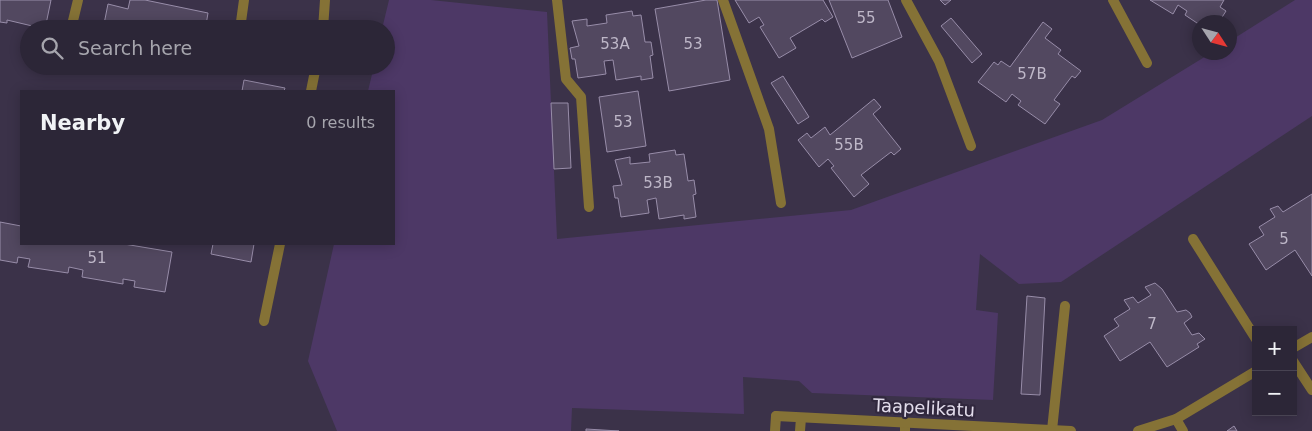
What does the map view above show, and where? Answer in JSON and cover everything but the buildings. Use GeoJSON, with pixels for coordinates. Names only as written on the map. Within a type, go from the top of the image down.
{"type":"FeatureCollection","features":[{"type":"Feature","properties":{"kind":"street"},"geometry":{"type":"LineString","coordinates":[[73,20],[78,0]]}},
{"type":"Feature","properties":{"kind":"street"},"geometry":{"type":"LineString","coordinates":[[241,20],[244,0]]}},
{"type":"Feature","properties":{"kind":"street"},"geometry":{"type":"LineString","coordinates":[[323,20],[325,0]]}},
{"type":"Feature","properties":{"kind":"street"},"geometry":{"type":"LineString","coordinates":[[557,0],[566,79],[581,97],[590,206]]}},
{"type":"Feature","properties":{"kind":"street"},"geometry":{"type":"LineString","coordinates":[[723,0],[769,129],[782,203]]}},
{"type":"Feature","properties":{"kind":"street"},"geometry":{"type":"LineString","coordinates":[[906,0],[939,61],[971,146]]}},
{"type":"Feature","properties":{"kind":"street"},"geometry":{"type":"LineString","coordinates":[[1113,0],[1148,63]]}},
{"type":"Feature","properties":{"kind":"street"},"geometry":{"type":"LineString","coordinates":[[311,90],[314,75]]}},
{"type":"Feature","properties":{"kind":"street"},"geometry":{"type":"LineString","coordinates":[[1193,239],[1252,334]]}},
{"type":"Feature","properties":{"kind":"street"},"geometry":{"type":"LineString","coordinates":[[264,321],[280,245]]}},
{"type":"Feature","properties":{"kind":"street"},"geometry":{"type":"LineString","coordinates":[[1052,430],[1065,306]]}},
{"type":"Feature","properties":{"kind":"street"},"geometry":{"type":"LineString","coordinates":[[1297,346],[1312,337]]}},
{"type":"Feature","properties":{"kind":"street"},"geometry":{"type":"LineString","coordinates":[[1297,367],[1312,390]]}},
{"type":"Feature","properties":{"kind":"street"},"geometry":{"type":"LineString","coordinates":[[1138,431],[1176,419],[1252,373]]}},
{"type":"Feature","properties":{"kind":"street","name":"Taapelikatu"},"geometry":{"type":"LineString","coordinates":[[775,431],[776,416],[905,427],[1071,431]]}},
{"type":"Feature","properties":{"kind":"street"},"geometry":{"type":"LineString","coordinates":[[800,431],[801,418]]}},
{"type":"Feature","properties":{"kind":"street"},"geometry":{"type":"LineString","coordinates":[[1176,419],[1183,431]]}},
{"type":"Feature","properties":{"kind":"shaded area"},"geometry":{"type":"Polygon","coordinates":[[[389,0],[431,0],[547,12],[557,239],[851,210],[1102,120],[1200,60],[1237,60],[1237,37],[1295,0],[1312,0],[1312,116],[1061,282],[1019,284],[980,254],[976,310],[998,313],[993,400],[812,393],[799,381],[743,377],[744,414],[572,408],[571,431],[337,431],[308,361],[334,245],[395,245],[395,90],[368,90],[372,75],[395,75],[395,20],[384,20],[389,0]]]}}]}
